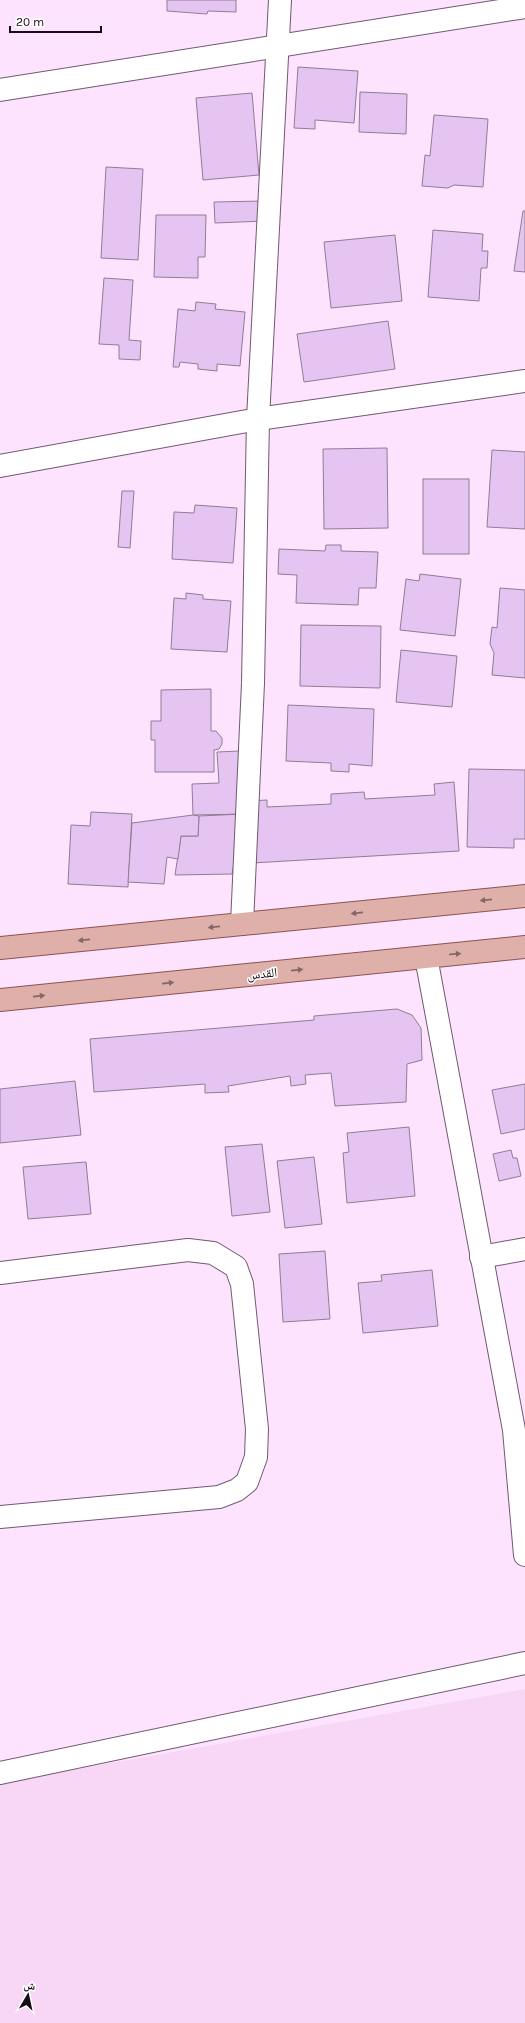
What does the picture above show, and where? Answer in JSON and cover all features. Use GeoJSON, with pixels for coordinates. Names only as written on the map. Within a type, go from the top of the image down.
{"type":"FeatureCollection","features":[{"type":"Feature","properties":{"kind":"main road"},"geometry":{"type":"LineString","coordinates":[[0,948],[525,896]]}},
{"type":"Feature","properties":{"kind":"main road","name":"القدس"},"geometry":{"type":"LineString","coordinates":[[0,1000],[525,947]]}},
{"type":"Feature","properties":{"kind":"street"},"geometry":{"type":"LineString","coordinates":[[242,924],[253,683],[258,419],[280,0]]}},
{"type":"Feature","properties":{"kind":"street"},"geometry":{"type":"LineString","coordinates":[[0,90],[525,7]]}},
{"type":"Feature","properties":{"kind":"street"},"geometry":{"type":"LineString","coordinates":[[0,466],[258,419],[525,381]]}},
{"type":"Feature","properties":{"kind":"street"},"geometry":{"type":"LineString","coordinates":[[426,957],[481,1257],[519,1429],[525,1554]]}},
{"type":"Feature","properties":{"kind":"street"},"geometry":{"type":"LineString","coordinates":[[481,1257],[525,1249]]}},
{"type":"Feature","properties":{"kind":"street"},"geometry":{"type":"LineString","coordinates":[[0,1272],[188,1250],[213,1254],[236,1267],[242,1284],[257,1429],[256,1457],[246,1482],[237,1490],[219,1497],[0,1517]]}},
{"type":"Feature","properties":{"kind":"street"},"geometry":{"type":"LineString","coordinates":[[0,1773],[525,1663]]}},
{"type":"Feature","properties":{"kind":"shaded area"},"geometry":{"type":"Polygon","coordinates":[[[525,1689],[525,2023],[0,2023],[0,1783],[525,1689]]]}},
{"type":"Feature","properties":{"kind":"building"},"geometry":{"type":"Polygon","coordinates":[[[167,0],[236,0],[236,12],[208,11],[207,14],[167,11],[167,0]]]}},
{"type":"Feature","properties":{"kind":"building"},"geometry":{"type":"Polygon","coordinates":[[[298,67],[358,71],[354,123],[315,120],[315,129],[294,128],[298,67]]]}},
{"type":"Feature","properties":{"kind":"building"},"geometry":{"type":"Polygon","coordinates":[[[360,92],[407,94],[406,134],[359,132],[360,92]]]}},
{"type":"Feature","properties":{"kind":"building"},"geometry":{"type":"Polygon","coordinates":[[[252,93],[259,175],[203,180],[196,98],[252,93]]]}},
{"type":"Feature","properties":{"kind":"building"},"geometry":{"type":"Polygon","coordinates":[[[434,115],[488,119],[483,187],[454,185],[448,188],[422,186],[425,155],[430,156],[434,115]]]}},
{"type":"Feature","properties":{"kind":"building"},"geometry":{"type":"Polygon","coordinates":[[[106,167],[143,169],[138,260],[101,258],[106,167]]]}},
{"type":"Feature","properties":{"kind":"building"},"geometry":{"type":"Polygon","coordinates":[[[264,201],[265,221],[215,223],[214,202],[264,201]]]}},
{"type":"Feature","properties":{"kind":"building"},"geometry":{"type":"Polygon","coordinates":[[[523,211],[525,211],[525,272],[514,271],[523,211]]]}},
{"type":"Feature","properties":{"kind":"building"},"geometry":{"type":"Polygon","coordinates":[[[156,215],[206,215],[205,257],[198,257],[198,278],[154,277],[156,215]]]}},
{"type":"Feature","properties":{"kind":"building"},"geometry":{"type":"Polygon","coordinates":[[[433,230],[483,234],[482,251],[488,251],[487,268],[481,268],[479,301],[428,297],[433,230]]]}},
{"type":"Feature","properties":{"kind":"building"},"geometry":{"type":"Polygon","coordinates":[[[395,235],[402,301],[331,308],[324,242],[395,235]]]}},
{"type":"Feature","properties":{"kind":"building"},"geometry":{"type":"Polygon","coordinates":[[[104,278],[133,280],[129,340],[141,341],[140,360],[119,359],[119,345],[99,344],[104,278]]]}},
{"type":"Feature","properties":{"kind":"building"},"geometry":{"type":"Polygon","coordinates":[[[196,302],[216,304],[215,309],[245,312],[240,366],[217,364],[217,371],[198,369],[198,364],[180,362],[179,367],[173,367],[178,309],[195,311],[196,302]]]}},
{"type":"Feature","properties":{"kind":"building"},"geometry":{"type":"Polygon","coordinates":[[[388,321],[395,369],[304,382],[297,334],[388,321]]]}},
{"type":"Feature","properties":{"kind":"building"},"geometry":{"type":"Polygon","coordinates":[[[387,448],[388,528],[324,529],[323,449],[387,448]]]}},
{"type":"Feature","properties":{"kind":"building"},"geometry":{"type":"Polygon","coordinates":[[[492,450],[525,452],[525,529],[487,527],[492,450]]]}},
{"type":"Feature","properties":{"kind":"building"},"geometry":{"type":"Polygon","coordinates":[[[423,479],[469,479],[469,554],[423,554],[423,479]]]}},
{"type":"Feature","properties":{"kind":"building"},"geometry":{"type":"Polygon","coordinates":[[[122,491],[134,491],[130,548],[118,547],[122,491]]]}},
{"type":"Feature","properties":{"kind":"building"},"geometry":{"type":"Polygon","coordinates":[[[195,505],[237,508],[233,563],[172,559],[174,512],[194,513],[195,505]]]}},
{"type":"Feature","properties":{"kind":"building"},"geometry":{"type":"Polygon","coordinates":[[[326,545],[341,545],[341,551],[378,552],[376,588],[359,588],[358,605],[296,603],[297,575],[278,574],[279,549],[325,551],[326,545]]]}},
{"type":"Feature","properties":{"kind":"building"},"geometry":{"type":"Polygon","coordinates":[[[420,574],[461,579],[455,636],[400,630],[406,579],[419,581],[420,574]]]}},
{"type":"Feature","properties":{"kind":"building"},"geometry":{"type":"Polygon","coordinates":[[[500,588],[525,590],[525,678],[492,675],[494,653],[490,644],[492,627],[497,628],[500,588]]]}},
{"type":"Feature","properties":{"kind":"building"},"geometry":{"type":"Polygon","coordinates":[[[186,593],[203,595],[203,599],[231,601],[227,652],[171,649],[174,598],[186,599],[186,593]]]}},
{"type":"Feature","properties":{"kind":"building"},"geometry":{"type":"Polygon","coordinates":[[[301,625],[381,626],[380,688],[300,686],[301,625]]]}},
{"type":"Feature","properties":{"kind":"building"},"geometry":{"type":"Polygon","coordinates":[[[401,650],[457,656],[452,707],[396,702],[401,650]]]}},
{"type":"Feature","properties":{"kind":"building"},"geometry":{"type":"Polygon","coordinates":[[[211,689],[211,731],[216,731],[222,738],[222,744],[219,749],[214,750],[214,772],[155,772],[155,740],[151,740],[151,721],[161,721],[161,690],[211,689]]]}},
{"type":"Feature","properties":{"kind":"building"},"geometry":{"type":"Polygon","coordinates":[[[288,705],[374,709],[372,766],[349,764],[349,772],[331,771],[331,763],[286,761],[288,705]]]}},
{"type":"Feature","properties":{"kind":"building"},"geometry":{"type":"Polygon","coordinates":[[[240,751],[243,814],[193,815],[192,784],[219,783],[217,752],[240,751]]]}},
{"type":"Feature","properties":{"kind":"building"},"geometry":{"type":"Polygon","coordinates":[[[469,769],[525,770],[525,839],[514,839],[514,848],[467,847],[469,769]]]}},
{"type":"Feature","properties":{"kind":"building"},"geometry":{"type":"Polygon","coordinates":[[[454,782],[459,851],[252,863],[249,801],[267,800],[267,807],[331,804],[331,794],[364,792],[365,799],[435,795],[434,784],[454,782]]]}},
{"type":"Feature","properties":{"kind":"building"},"geometry":{"type":"Polygon","coordinates":[[[91,812],[132,814],[128,887],[68,884],[71,825],[90,826],[91,812]]]}},
{"type":"Feature","properties":{"kind":"building"},"geometry":{"type":"Polygon","coordinates":[[[243,814],[232,874],[175,875],[181,836],[198,836],[199,816],[243,814]]]}},
{"type":"Feature","properties":{"kind":"building"},"geometry":{"type":"Polygon","coordinates":[[[193,815],[199,816],[198,836],[181,836],[178,859],[167,857],[164,884],[128,882],[132,823],[193,815]]]}},
{"type":"Feature","properties":{"kind":"building"},"geometry":{"type":"Polygon","coordinates":[[[397,1009],[412,1015],[421,1028],[422,1060],[407,1064],[406,1102],[335,1106],[331,1073],[305,1075],[306,1084],[291,1086],[290,1076],[228,1086],[229,1092],[205,1093],[205,1084],[94,1092],[90,1039],[314,1020],[314,1016],[397,1009]]]}},
{"type":"Feature","properties":{"kind":"building"},"geometry":{"type":"Polygon","coordinates":[[[75,1081],[81,1135],[0,1143],[0,1089],[75,1081]]]}},
{"type":"Feature","properties":{"kind":"building"},"geometry":{"type":"Polygon","coordinates":[[[525,1084],[525,1129],[501,1134],[492,1090],[525,1084]]]}},
{"type":"Feature","properties":{"kind":"building"},"geometry":{"type":"Polygon","coordinates":[[[409,1127],[415,1196],[347,1203],[343,1153],[349,1152],[347,1133],[409,1127]]]}},
{"type":"Feature","properties":{"kind":"building"},"geometry":{"type":"Polygon","coordinates":[[[262,1144],[270,1212],[232,1216],[225,1147],[262,1144]]]}},
{"type":"Feature","properties":{"kind":"building"},"geometry":{"type":"Polygon","coordinates":[[[511,1150],[513,1158],[517,1158],[521,1176],[499,1181],[493,1154],[511,1150]]]}},
{"type":"Feature","properties":{"kind":"building"},"geometry":{"type":"Polygon","coordinates":[[[314,1157],[322,1224],[285,1228],[277,1161],[314,1157]]]}},
{"type":"Feature","properties":{"kind":"building"},"geometry":{"type":"Polygon","coordinates":[[[86,1162],[91,1214],[28,1219],[23,1167],[86,1162]]]}},
{"type":"Feature","properties":{"kind":"building"},"geometry":{"type":"Polygon","coordinates":[[[325,1251],[330,1319],[283,1322],[279,1254],[325,1251]]]}},
{"type":"Feature","properties":{"kind":"building"},"geometry":{"type":"Polygon","coordinates":[[[432,1270],[438,1326],[363,1333],[358,1283],[382,1281],[381,1275],[432,1270]]]}}]}
